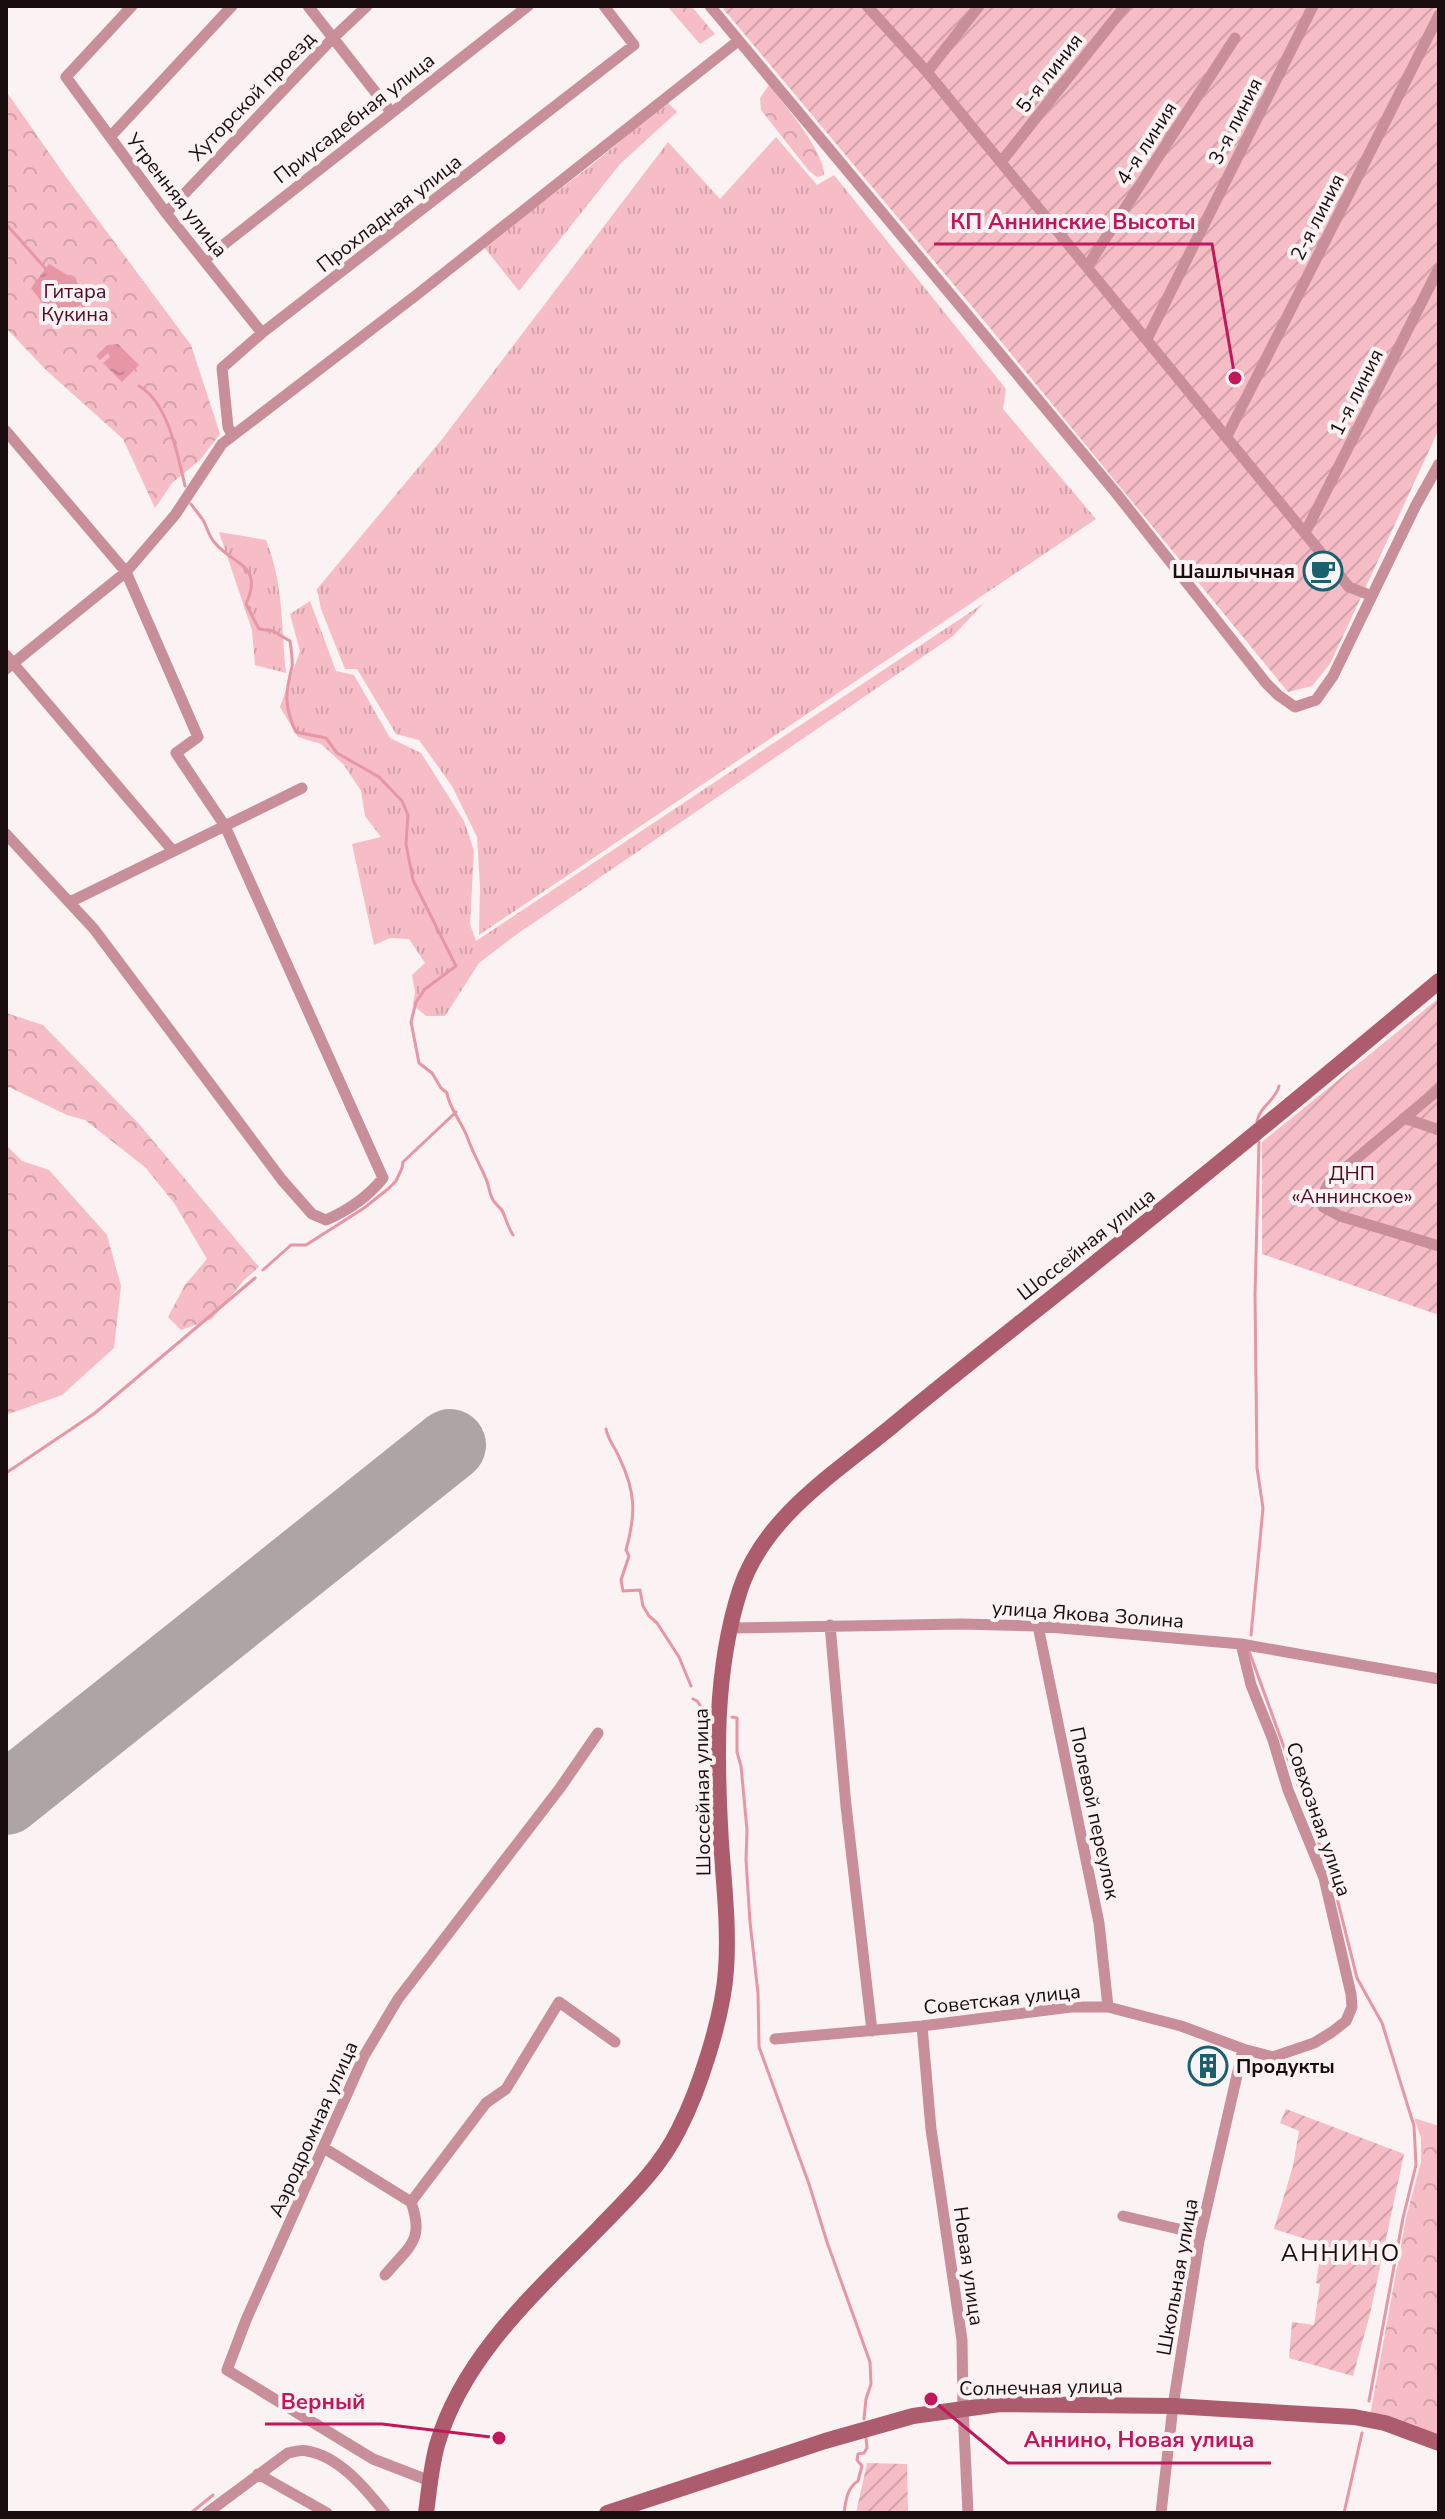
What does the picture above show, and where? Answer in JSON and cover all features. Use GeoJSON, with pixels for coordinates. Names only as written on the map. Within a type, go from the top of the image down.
{"type":"FeatureCollection","features":[{"type":"Feature","properties":{"kind":"main road","name":"Шоссейная улица"},"geometry":{"type":"LineString","coordinates":[[426,2513],[436,2449],[466,2378],[497,2335],[645,2183],[678,2133],[697,2088],[718,2014],[726,1972],[717,1745],[720,1695],[741,1588],[759,1549],[788,1511],[976,1356],[1268,1124],[1439,981]]}},
{"type":"Feature","properties":{"kind":"main road","name":"Солнечная улица"},"geometry":{"type":"LineString","coordinates":[[607,2513],[825,2441],[913,2416],[1000,2404],[1173,2406],[1354,2417],[1397,2427],[1439,2443]]}},
{"type":"Feature","properties":{"kind":"street","name":"Утренняя улица"},"geometry":{"type":"LineString","coordinates":[[132,6],[66,77],[166,213],[262,333]]}},
{"type":"Feature","properties":{"kind":"street"},"geometry":{"type":"LineString","coordinates":[[110,137],[232,6]]}},
{"type":"Feature","properties":{"kind":"street"},"geometry":{"type":"LineString","coordinates":[[308,6],[391,112]]}},
{"type":"Feature","properties":{"kind":"street","name":"Хуторской проезд"},"geometry":{"type":"LineString","coordinates":[[166,213],[367,6]]}},
{"type":"Feature","properties":{"kind":"street","name":"Приусадебная улица"},"geometry":{"type":"LineString","coordinates":[[204,260],[528,6]]}},
{"type":"Feature","properties":{"kind":"street","name":"Прохладная улица"},"geometry":{"type":"LineString","coordinates":[[232,435],[228,427],[222,368],[262,333],[634,45],[604,6]]}},
{"type":"Feature","properties":{"kind":"street"},"geometry":{"type":"LineString","coordinates":[[710,6],[1116,493],[1278,695],[1295,707],[1316,700],[1333,676],[1439,464]]}},
{"type":"Feature","properties":{"kind":"street"},"geometry":{"type":"LineString","coordinates":[[867,6],[927,72],[1349,587],[1372,596]]}},
{"type":"Feature","properties":{"kind":"street"},"geometry":{"type":"LineString","coordinates":[[927,72],[979,6]]}},
{"type":"Feature","properties":{"kind":"street","name":"5-я линия"},"geometry":{"type":"LineString","coordinates":[[1001,162],[1125,6]]}},
{"type":"Feature","properties":{"kind":"street","name":"3-я линия"},"geometry":{"type":"LineString","coordinates":[[1147,339],[1313,6]]}},
{"type":"Feature","properties":{"kind":"street","name":"2-я линия"},"geometry":{"type":"LineString","coordinates":[[1227,436],[1439,15]]}},
{"type":"Feature","properties":{"kind":"street","name":"4-я линия"},"geometry":{"type":"LineString","coordinates":[[1087,267],[1235,38]]}},
{"type":"Feature","properties":{"kind":"street"},"geometry":{"type":"LineString","coordinates":[[173,851],[8,662],[126,572],[175,515],[222,444],[232,435],[419,293],[738,41]]}},
{"type":"Feature","properties":{"kind":"street","name":"1-я линия"},"geometry":{"type":"LineString","coordinates":[[1305,533],[1439,268]]}},
{"type":"Feature","properties":{"kind":"street"},"geometry":{"type":"LineString","coordinates":[[6,431],[126,572],[198,737],[176,753],[225,826],[383,1178],[370,1194],[346,1212],[326,1220],[312,1214],[282,1180],[94,929],[6,834]]}},
{"type":"Feature","properties":{"kind":"street"},"geometry":{"type":"LineString","coordinates":[[70,902],[302,788]]}},
{"type":"Feature","properties":{"kind":"street"},"geometry":{"type":"LineString","coordinates":[[1439,1089],[1330,1181],[1322,1192],[1322,1203],[1327,1210],[1439,1246]]}},
{"type":"Feature","properties":{"kind":"street"},"geometry":{"type":"LineString","coordinates":[[1404,1118],[1439,1130]]}},
{"type":"Feature","properties":{"kind":"street","name":"улица Якова Золина"},"geometry":{"type":"LineString","coordinates":[[731,1628],[962,1624],[1038,1626],[1241,1644],[1439,1679]]}},
{"type":"Feature","properties":{"kind":"street"},"geometry":{"type":"LineString","coordinates":[[830,1625],[846,1806],[872,2031]]}},
{"type":"Feature","properties":{"kind":"street","name":"Полевой переулок"},"geometry":{"type":"LineString","coordinates":[[1038,1626],[1099,1923],[1108,2007]]}},
{"type":"Feature","properties":{"kind":"street","name":"Совхозная улица"},"geometry":{"type":"LineString","coordinates":[[1241,1644],[1251,1685],[1273,1740],[1288,1790],[1324,1878],[1351,1994],[1352,2007],[1346,2021],[1314,2043],[1273,2057]]}},
{"type":"Feature","properties":{"kind":"street","name":"Аэродромная улица"},"geometry":{"type":"LineString","coordinates":[[430,2481],[373,2459],[227,2370],[246,2320],[364,2056],[398,1999],[560,1788],[598,1733]]}},
{"type":"Feature","properties":{"kind":"street"},"geometry":{"type":"LineString","coordinates":[[411,2202],[486,2103],[506,2089],[559,2002],[615,2042]]}},
{"type":"Feature","properties":{"kind":"street","name":"Советская улица"},"geometry":{"type":"LineString","coordinates":[[775,2039],[922,2026],[1071,2007],[1108,2007],[1181,2026],[1273,2057]]}},
{"type":"Feature","properties":{"kind":"street","name":"Новая улица"},"geometry":{"type":"LineString","coordinates":[[922,2026],[931,2129],[962,2340],[968,2513]]}},
{"type":"Feature","properties":{"kind":"street","name":"Школьная улица"},"geometry":{"type":"LineString","coordinates":[[1161,2513],[1173,2406],[1200,2234],[1243,2049]]}},
{"type":"Feature","properties":{"kind":"street"},"geometry":{"type":"LineString","coordinates":[[324,2148],[411,2202],[419,2224],[414,2241],[385,2275]]}},
{"type":"Feature","properties":{"kind":"street"},"geometry":{"type":"LineString","coordinates":[[1123,2216],[1200,2234]]}},
{"type":"Feature","properties":{"kind":"street"},"geometry":{"type":"LineString","coordinates":[[207,2513],[288,2453],[304,2450],[321,2455],[339,2466],[371,2495],[385,2513]]}},
{"type":"Feature","properties":{"kind":"street"},"geometry":{"type":"LineString","coordinates":[[258,2474],[327,2513]]}},
{"type":"Feature","properties":{"kind":"green space"},"geometry":{"type":"Polygon","coordinates":[[[667,6],[691,6],[715,34],[700,44],[667,6]]]}},
{"type":"Feature","properties":{"kind":"green space"},"geometry":{"type":"Polygon","coordinates":[[[721,6],[1439,6],[1439,429],[1330,664],[1312,686],[1288,692],[721,6]]]}},
{"type":"Feature","properties":{"kind":"green space"},"geometry":{"type":"Polygon","coordinates":[[[769,85],[811,141],[823,165],[824,175],[817,177],[809,171],[761,110],[760,98],[769,85]]]}},
{"type":"Feature","properties":{"kind":"green space","name":"Гитара Кукина"},"geometry":{"type":"Polygon","coordinates":[[[6,91],[191,345],[220,434],[200,460],[172,483],[155,508],[123,439],[46,370],[6,328],[6,91]]]}},
{"type":"Feature","properties":{"kind":"green space"},"geometry":{"type":"Polygon","coordinates":[[[667,102],[677,112],[620,164],[519,291],[484,247],[593,164],[667,102]]]}},
{"type":"Feature","properties":{"kind":"green space"},"geometry":{"type":"Polygon","coordinates":[[[776,137],[817,185],[834,175],[1006,389],[1003,409],[1096,519],[479,935],[477,837],[452,786],[419,740],[396,734],[357,669],[345,669],[321,609],[317,589],[443,438],[668,142],[720,199],[776,137]]]}},
{"type":"Feature","properties":{"kind":"green space"},"geometry":{"type":"Polygon","coordinates":[[[219,532],[266,540],[279,589],[286,673],[255,665],[252,630],[219,532]]]}},
{"type":"Feature","properties":{"kind":"green space"},"geometry":{"type":"Polygon","coordinates":[[[310,601],[336,671],[354,675],[390,738],[421,753],[464,821],[474,851],[470,924],[476,941],[984,603],[953,636],[517,934],[479,963],[445,1016],[426,1016],[413,1005],[415,992],[412,975],[425,963],[409,939],[390,938],[374,945],[352,844],[381,837],[365,816],[361,791],[344,765],[321,744],[298,737],[280,707],[300,651],[290,614],[310,601]]]}},
{"type":"Feature","properties":{"kind":"green space","name":"ДНП «Аннинское»"},"geometry":{"type":"Polygon","coordinates":[[[1439,998],[1439,1315],[1262,1254],[1262,1142],[1439,998]]]}},
{"type":"Feature","properties":{"kind":"green space"},"geometry":{"type":"Polygon","coordinates":[[[6,1013],[43,1025],[139,1124],[259,1267],[244,1280],[212,1319],[181,1330],[168,1317],[185,1285],[207,1259],[174,1203],[146,1168],[85,1120],[67,1115],[9,1087],[6,1090],[6,1013]]]}},
{"type":"Feature","properties":{"kind":"green space"},"geometry":{"type":"Polygon","coordinates":[[[6,1145],[22,1161],[49,1170],[107,1235],[121,1286],[114,1348],[62,1395],[6,1415],[6,1145]]]}},
{"type":"Feature","properties":{"kind":"green space"},"geometry":{"type":"Polygon","coordinates":[[[1286,2109],[1404,2154],[1370,2314],[1353,2376],[1289,2358],[1292,2322],[1314,2325],[1322,2244],[1274,2229],[1293,2166],[1299,2131],[1280,2123],[1286,2109]]]}},
{"type":"Feature","properties":{"kind":"green space"},"geometry":{"type":"Polygon","coordinates":[[[1414,2118],[1439,2126],[1439,2439],[1370,2416],[1406,2218],[1421,2162],[1421,2138],[1414,2118]]]}},
{"type":"Feature","properties":{"kind":"green space"},"geometry":{"type":"Polygon","coordinates":[[[867,2463],[907,2464],[908,2513],[856,2513],[867,2463]]]}},
{"type":"Feature","properties":{"kind":"water"},"geometry":{"type":"Polygon","coordinates":[[[49,264],[74,279],[90,297],[58,323],[31,288],[49,264]]]}},
{"type":"Feature","properties":{"kind":"water"},"geometry":{"type":"Polygon","coordinates":[[[118,344],[139,365],[122,382],[103,363],[110,357],[108,353],[100,360],[96,356],[107,345],[118,344]]]}},
{"type":"Feature","properties":{"kind":"waterway"},"geometry":{"type":"LineString","coordinates":[[6,224],[46,269]]}},
{"type":"Feature","properties":{"kind":"waterway"},"geometry":{"type":"LineString","coordinates":[[80,302],[87,312]]}},
{"type":"Feature","properties":{"kind":"waterway"},"geometry":{"type":"LineString","coordinates":[[139,386],[149,394],[164,417],[185,486]]}},
{"type":"Feature","properties":{"kind":"waterway"},"geometry":{"type":"LineString","coordinates":[[191,504],[213,541],[249,573],[251,591],[246,604],[259,629],[273,631],[290,641],[292,664],[287,700],[296,732],[326,738],[337,753],[379,777],[402,801],[408,815],[406,844],[413,880],[456,966],[425,989],[416,1002],[411,1022],[419,1063],[432,1073],[447,1093],[493,1200],[503,1212],[513,1235]]}},
{"type":"Feature","properties":{"kind":"waterway"},"geometry":{"type":"LineString","coordinates":[[1257,1121],[1279,1086]]}},
{"type":"Feature","properties":{"kind":"waterway"},"geometry":{"type":"LineString","coordinates":[[263,1270],[291,1245],[306,1245],[388,1189],[396,1181],[403,1162],[456,1112]]}},
{"type":"Feature","properties":{"kind":"waterway"},"geometry":{"type":"LineString","coordinates":[[1251,1635],[1263,1508],[1257,1468],[1255,1295],[1259,1142]]}},
{"type":"Feature","properties":{"kind":"waterway"},"geometry":{"type":"LineString","coordinates":[[6,1473],[95,1413],[255,1278]]}},
{"type":"Feature","properties":{"kind":"waterway"},"geometry":{"type":"LineString","coordinates":[[606,1429],[625,1470],[633,1503],[626,1550],[629,1556],[621,1580],[623,1591],[640,1590],[643,1606],[679,1657],[691,1686]]}},
{"type":"Feature","properties":{"kind":"waterway"},"geometry":{"type":"LineString","coordinates":[[1249,1651],[1333,1882],[1357,1978],[1382,2023],[1414,2126],[1416,2165],[1369,2401]]}},
{"type":"Feature","properties":{"kind":"waterway"},"geometry":{"type":"LineString","coordinates":[[693,1699],[704,1711],[711,1712]]}},
{"type":"Feature","properties":{"kind":"waterway"},"geometry":{"type":"LineString","coordinates":[[732,1717],[737,1718],[737,1752],[747,1830],[746,1860],[758,1993],[759,2047],[870,2362],[871,2384],[864,2419]]}},
{"type":"Feature","properties":{"kind":"waterway"},"geometry":{"type":"LineString","coordinates":[[1344,2513],[1362,2433]]}},
{"type":"Feature","properties":{"kind":"waterway"},"geometry":{"type":"LineString","coordinates":[[844,2513],[849,2491],[858,2481],[862,2466],[857,2460],[858,2454],[864,2453],[867,2448],[866,2438]]}},
{"type":"Feature","properties":{"kind":"waterway"},"geometry":{"type":"LineString","coordinates":[[191,2513],[213,2495]]}},
{"type":"Feature","properties":{"kind":"runway"},"geometry":{"type":"LineString","coordinates":[[6,1799],[450,1445]]}},
{"type":"Feature","properties":{"kind":"place","name":"КП Аннинские Высоты"},"geometry":{"type":"Point","coordinates":[1235,378]}},
{"type":"Feature","properties":{"kind":"place","name":"Шашлычная"},"geometry":{"type":"Point","coordinates":[1323,571]}},
{"type":"Feature","properties":{"kind":"place","name":"Продукты"},"geometry":{"type":"Point","coordinates":[1208,2066]}},
{"type":"Feature","properties":{"kind":"place","name":"Аннино, Новая улица"},"geometry":{"type":"Point","coordinates":[931,2399]}},
{"type":"Feature","properties":{"kind":"place","name":"Верный"},"geometry":{"type":"Point","coordinates":[499,2438]}},
{"type":"Feature","properties":{"kind":"district","name":"АННИНО"},"geometry":{"type":"Point","coordinates":[1341,2253]}}]}
